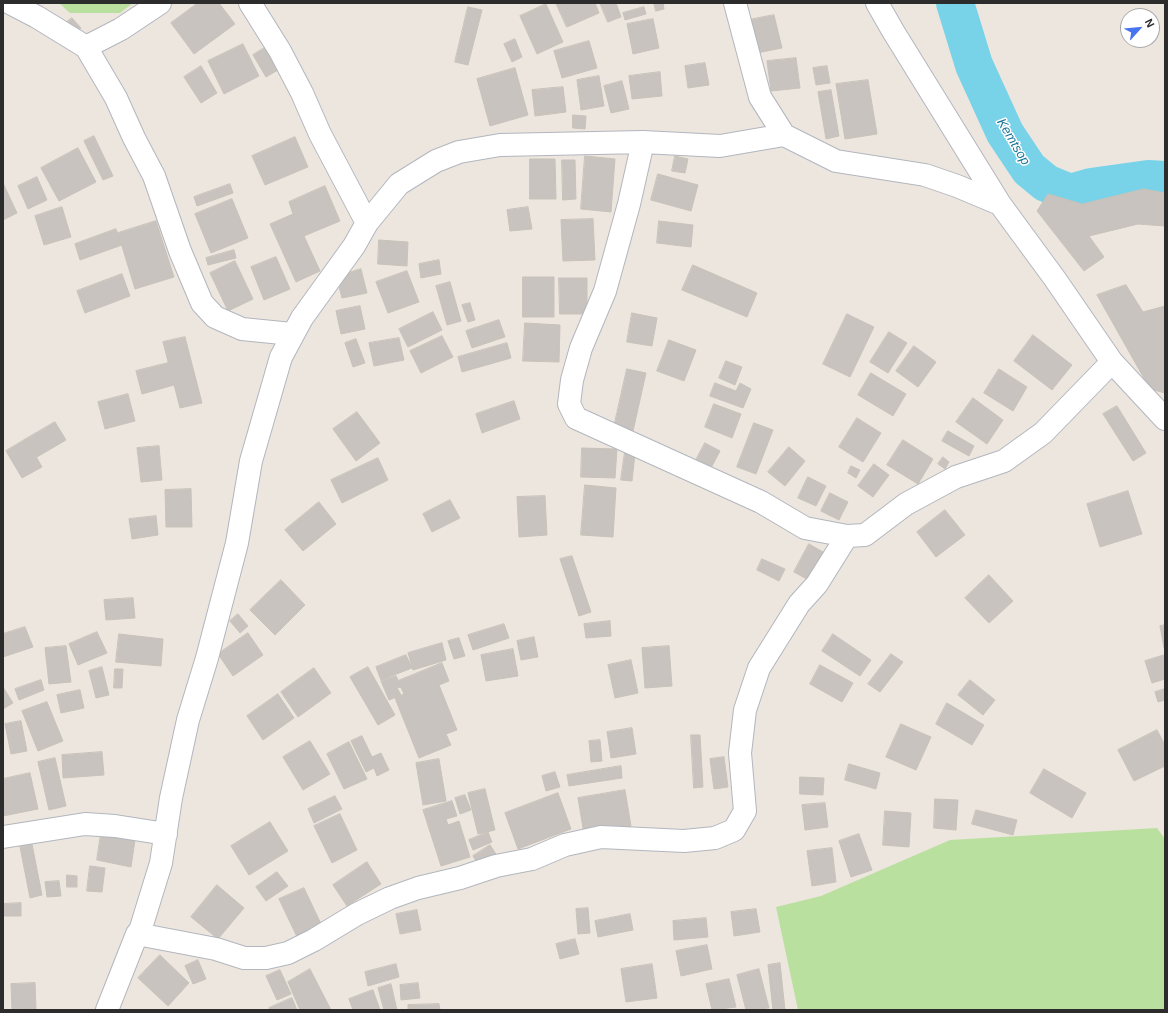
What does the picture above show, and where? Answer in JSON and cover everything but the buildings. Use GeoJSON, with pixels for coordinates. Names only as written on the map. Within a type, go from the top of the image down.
{"type":"FeatureCollection","features":[{"type":"Feature","properties":{"kind":"street"},"geometry":{"type":"LineString","coordinates":[[10,3],[37,17],[86,47],[116,98],[134,138],[154,176],[180,251],[202,303],[215,317],[242,329],[292,334]]}},
{"type":"Feature","properties":{"kind":"street"},"geometry":{"type":"LineString","coordinates":[[86,47],[121,29],[160,3]]}},
{"type":"Feature","properties":{"kind":"street"},"geometry":{"type":"LineString","coordinates":[[250,3],[280,51],[320,134],[367,223]]}},
{"type":"Feature","properties":{"kind":"street"},"geometry":{"type":"LineString","coordinates":[[734,3],[760,97],[784,135],[836,160],[925,175],[957,186],[1000,204]]}},
{"type":"Feature","properties":{"kind":"street"},"geometry":{"type":"LineString","coordinates":[[877,3],[892,31],[1000,204],[1055,279],[1112,362],[1165,419]]}},
{"type":"Feature","properties":{"kind":"street"},"geometry":{"type":"LineString","coordinates":[[107,1010],[137,934],[140,931],[159,871],[171,798],[188,720],[208,658],[237,543],[251,461],[281,357],[292,334],[367,223],[399,184],[436,161],[459,152],[500,145],[643,142],[720,146],[784,135]]}},
{"type":"Feature","properties":{"kind":"street"},"geometry":{"type":"LineString","coordinates":[[643,142],[629,204],[605,291],[581,348],[572,380],[569,404],[576,418],[761,502],[805,528],[847,536],[865,535],[906,504],[956,477],[1004,461],[1043,433],[1112,362]]}},
{"type":"Feature","properties":{"kind":"street"},"geometry":{"type":"LineString","coordinates":[[137,934],[216,949],[244,958],[266,958],[288,952],[314,940],[357,914],[390,898],[418,888],[460,878],[496,866],[532,859],[565,844],[601,837],[692,840],[715,838],[734,830],[746,811],[740,753],[745,710],[759,668],[798,604],[817,584],[847,536]]}},
{"type":"Feature","properties":{"kind":"street"},"geometry":{"type":"LineString","coordinates":[[3,837],[85,824],[115,826],[166,834]]}},
{"type":"Feature","properties":{"kind":"green space"},"geometry":{"type":"Polygon","coordinates":[[[59,3],[133,3],[120,13],[70,13],[59,3]]]}},
{"type":"Feature","properties":{"kind":"green space"},"geometry":{"type":"Polygon","coordinates":[[[1157,828],[1165,839],[1165,1010],[798,1010],[776,907],[821,896],[950,840],[1157,828]]]}},
{"type":"Feature","properties":{"kind":"waterway","name":"Kemtsop"},"geometry":{"type":"LineString","coordinates":[[955,3],[974,65],[1005,133],[1029,169],[1046,183],[1070,193],[1091,187],[1148,179],[1165,180]]}}]}
